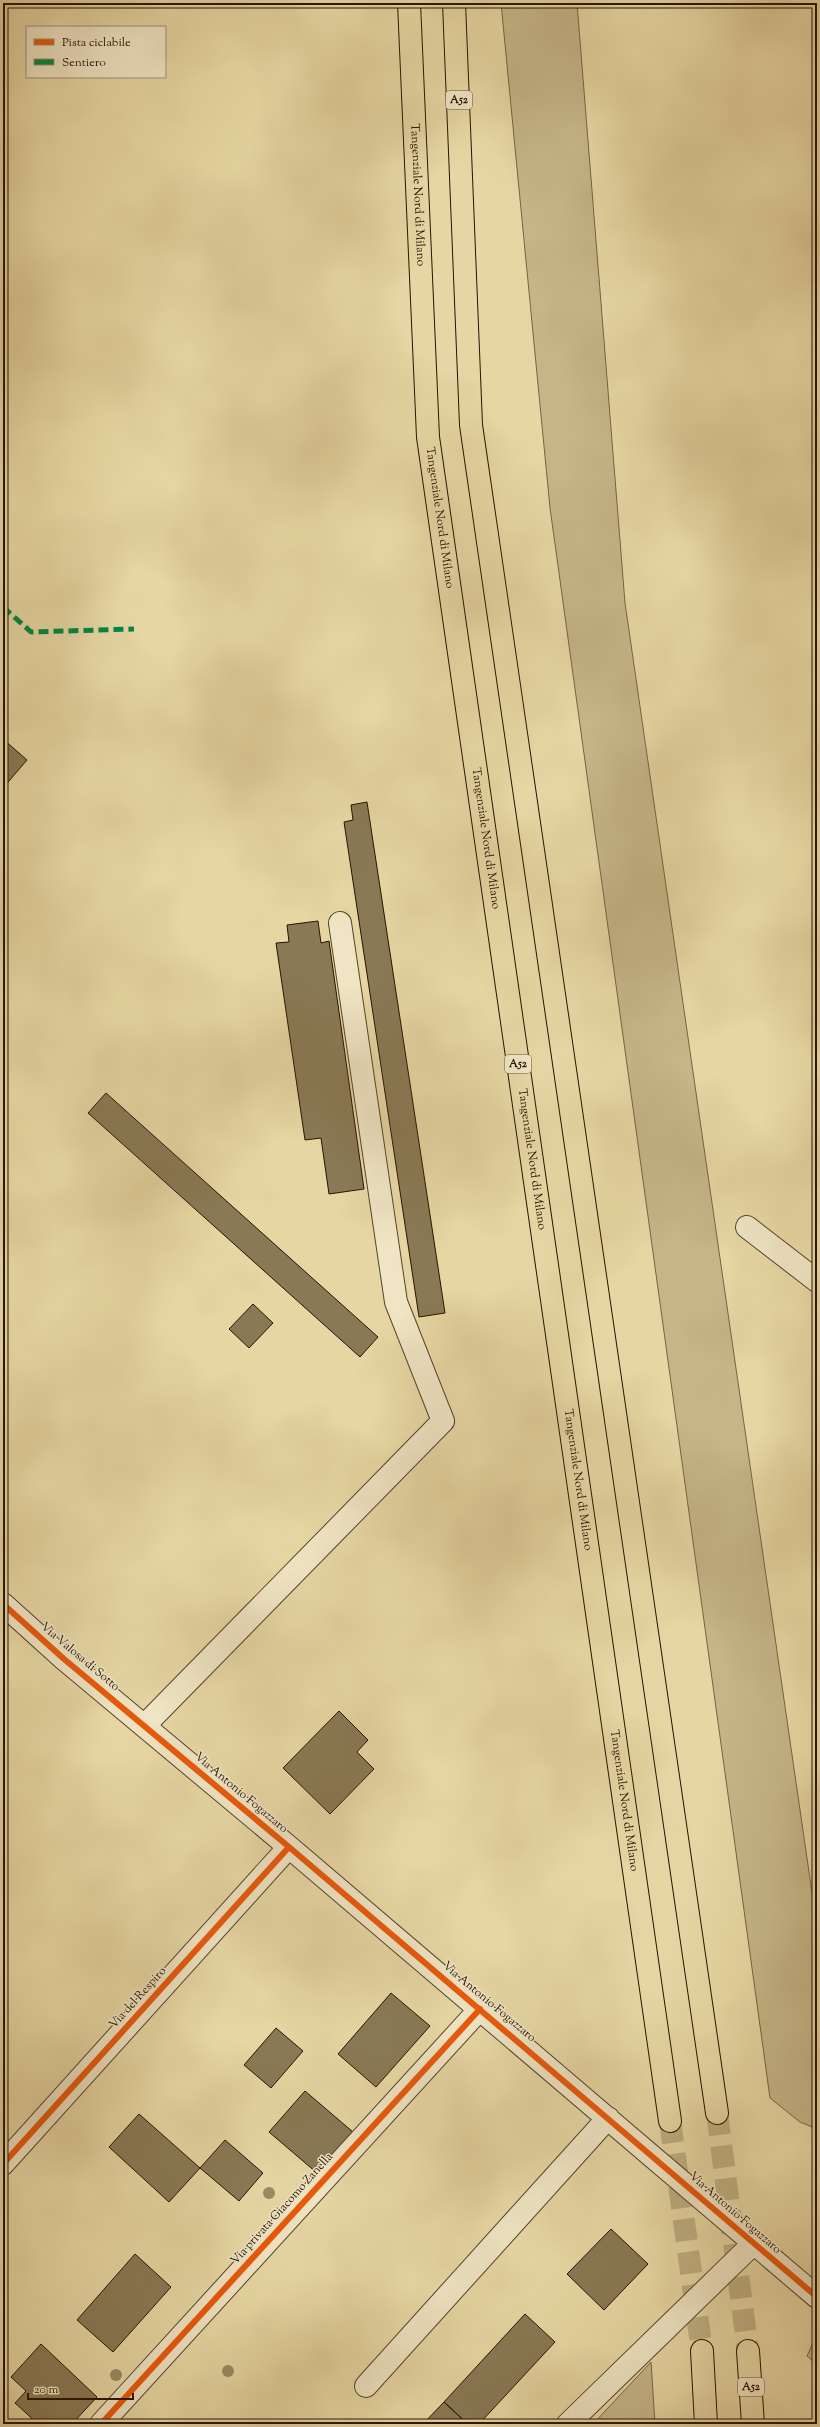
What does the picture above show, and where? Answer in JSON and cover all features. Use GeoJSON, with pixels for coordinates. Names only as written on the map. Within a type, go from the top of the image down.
{"type":"FeatureCollection","features":[{"type":"Feature","properties":{"kind":"highway","name":"Tangenziale Nord di Milano"},"geometry":{"type":"LineString","coordinates":[[409,3],[428,437],[670,2121]]}},
{"type":"Feature","properties":{"kind":"highway","name":"A52"},"geometry":{"type":"LineString","coordinates":[[454,3],[471,425],[717,2113]]}},
{"type":"Feature","properties":{"kind":"highway","name":"A52"},"geometry":{"type":"LineString","coordinates":[[748,2350],[753,2424]]}},
{"type":"Feature","properties":{"kind":"highway"},"geometry":{"type":"LineString","coordinates":[[702,2351],[706,2424]]}},
{"type":"Feature","properties":{"kind":"street"},"geometry":{"type":"LineString","coordinates":[[145,1725],[443,1421],[396,1302],[340,923]]}},
{"type":"Feature","properties":{"kind":"street"},"geometry":{"type":"LineString","coordinates":[[747,1227],[817,1281]]}},
{"type":"Feature","properties":{"kind":"street","name":"Via Valosa di Sotto"},"geometry":{"type":"LineString","coordinates":[[3,1604],[64,1659],[145,1725]]}},
{"type":"Feature","properties":{"kind":"street","name":"Via Antonio Fogazzaro"},"geometry":{"type":"LineString","coordinates":[[145,1725],[817,2297]]}},
{"type":"Feature","properties":{"kind":"street","name":"Via del Respiro"},"geometry":{"type":"LineString","coordinates":[[3,2164],[289,1847]]}},
{"type":"Feature","properties":{"kind":"street","name":"Via privata Giacomo Zanella"},"geometry":{"type":"LineString","coordinates":[[101,2424],[480,2009]]}},
{"type":"Feature","properties":{"kind":"street"},"geometry":{"type":"LineString","coordinates":[[366,2386],[608,2118]]}},
{"type":"Feature","properties":{"kind":"street"},"geometry":{"type":"LineString","coordinates":[[568,2424],[754,2244]]}},
{"type":"Feature","properties":{"kind":"shaded area"},"geometry":{"type":"Polygon","coordinates":[[[501,3],[577,3],[625,603],[817,1927],[817,2129],[800,2122],[770,2098],[550,508],[501,3]]]}},
{"type":"Feature","properties":{"kind":"shaded area"},"geometry":{"type":"Polygon","coordinates":[[[817,2334],[817,2365],[807,2356],[817,2334]]]}},
{"type":"Feature","properties":{"kind":"shaded area"},"geometry":{"type":"Polygon","coordinates":[[[651,2362],[655,2424],[593,2424],[651,2362]]]}},
{"type":"Feature","properties":{"kind":"building"},"geometry":{"type":"Polygon","coordinates":[[[3,739],[27,760],[3,788],[3,739]]]}},
{"type":"Feature","properties":{"kind":"building"},"geometry":{"type":"Polygon","coordinates":[[[367,802],[445,1313],[419,1317],[344,822],[353,820],[351,805],[367,802]]]}},
{"type":"Feature","properties":{"kind":"building"},"geometry":{"type":"Polygon","coordinates":[[[318,921],[321,943],[329,941],[364,1189],[329,1194],[321,1138],[305,1140],[276,943],[289,942],[287,925],[318,921]]]}},
{"type":"Feature","properties":{"kind":"building"},"geometry":{"type":"Polygon","coordinates":[[[106,1093],[378,1337],[360,1357],[88,1113],[106,1093]]]}},
{"type":"Feature","properties":{"kind":"building"},"geometry":{"type":"Polygon","coordinates":[[[253,1304],[273,1323],[249,1348],[229,1329],[253,1304]]]}},
{"type":"Feature","properties":{"kind":"building"},"geometry":{"type":"Polygon","coordinates":[[[339,1711],[368,1740],[357,1752],[374,1769],[330,1814],[283,1768],[339,1711]]]}},
{"type":"Feature","properties":{"kind":"building"},"geometry":{"type":"Polygon","coordinates":[[[391,1993],[430,2026],[376,2087],[338,2054],[391,1993]]]}},
{"type":"Feature","properties":{"kind":"building"},"geometry":{"type":"Polygon","coordinates":[[[276,2028],[303,2051],[271,2088],[244,2065],[276,2028]]]}},
{"type":"Feature","properties":{"kind":"building"},"geometry":{"type":"Polygon","coordinates":[[[305,2091],[353,2132],[317,2173],[269,2132],[305,2091]]]}},
{"type":"Feature","properties":{"kind":"building"},"geometry":{"type":"Polygon","coordinates":[[[139,2114],[200,2168],[169,2202],[109,2147],[139,2114]]]}},
{"type":"Feature","properties":{"kind":"building"},"geometry":{"type":"Polygon","coordinates":[[[225,2140],[263,2173],[239,2201],[200,2168],[225,2140]]]}},
{"type":"Feature","properties":{"kind":"building"},"geometry":{"type":"Polygon","coordinates":[[[611,2229],[648,2264],[604,2310],[567,2274],[611,2229]]]}},
{"type":"Feature","properties":{"kind":"building"},"geometry":{"type":"Polygon","coordinates":[[[135,2254],[171,2287],[113,2352],[77,2320],[135,2254]]]}},
{"type":"Feature","properties":{"kind":"building"},"geometry":{"type":"Polygon","coordinates":[[[525,2314],[555,2342],[479,2424],[468,2424],[444,2402],[525,2314]]]}},
{"type":"Feature","properties":{"kind":"building"},"geometry":{"type":"Polygon","coordinates":[[[41,2344],[97,2397],[72,2424],[38,2424],[15,2403],[26,2391],[11,2377],[41,2344]]]}},
{"type":"Feature","properties":{"kind":"building"},"geometry":{"type":"Polygon","coordinates":[[[444,2402],[461,2418],[455,2424],[423,2424],[444,2402]]]}},
{"type":"Feature","properties":{"kind":"tunnel"},"geometry":{"type":"LineString","coordinates":[[717,2113],[748,2351]]}},
{"type":"Feature","properties":{"kind":"tunnel"},"geometry":{"type":"LineString","coordinates":[[670,2121],[702,2351]]}},
{"type":"Feature","properties":{"kind":"marked path"},"geometry":{"type":"LineString","coordinates":[[3,607],[31,632],[134,629]]}},
{"type":"Feature","properties":{"kind":"cycle path"},"geometry":{"type":"LineString","coordinates":[[3,1604],[64,1659],[289,1847],[817,2297]]}},
{"type":"Feature","properties":{"kind":"cycle path"},"geometry":{"type":"LineString","coordinates":[[3,2164],[289,1847]]}},
{"type":"Feature","properties":{"kind":"cycle path"},"geometry":{"type":"LineString","coordinates":[[101,2424],[480,2009]]}}]}
